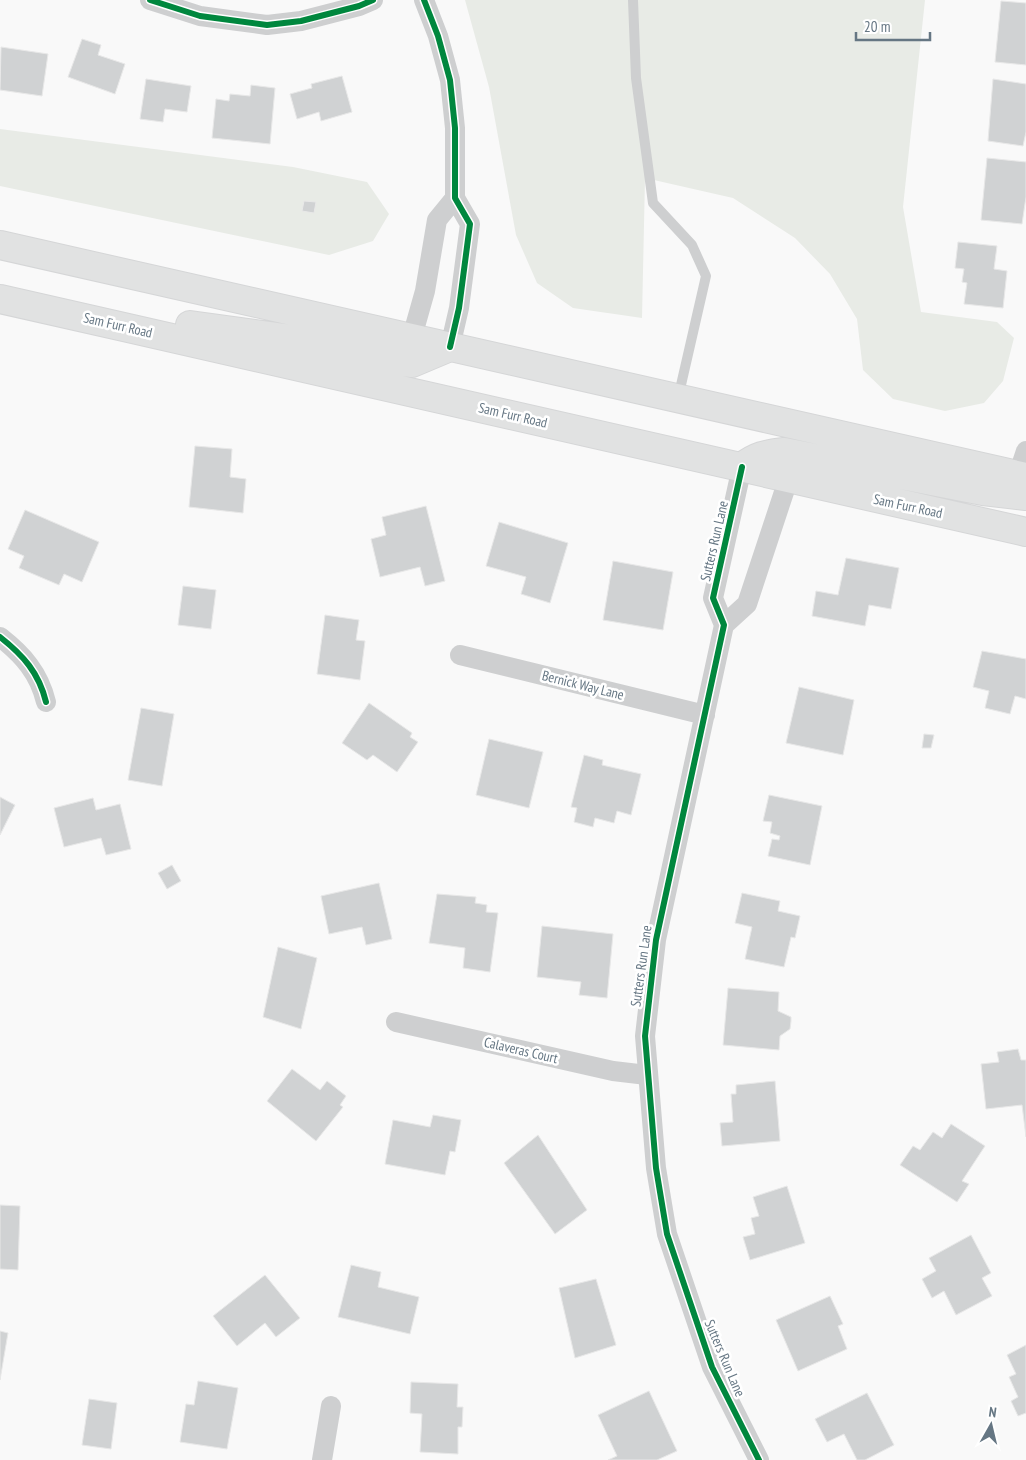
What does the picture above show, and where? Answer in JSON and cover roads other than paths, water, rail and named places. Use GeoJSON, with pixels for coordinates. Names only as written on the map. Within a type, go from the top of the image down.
{"type":"FeatureCollection","features":[{"type":"Feature","properties":{"kind":"main road"},"geometry":{"type":"LineString","coordinates":[[0,245],[678,399],[1024,475]]}},
{"type":"Feature","properties":{"kind":"main road"},"geometry":{"type":"LineString","coordinates":[[0,298],[292,340],[412,363],[450,347]]}},
{"type":"Feature","properties":{"kind":"main road","name":"Sam Furr Road"},"geometry":{"type":"LineString","coordinates":[[0,298],[742,467],[788,480],[1026,532]]}},
{"type":"Feature","properties":{"kind":"main road"},"geometry":{"type":"LineString","coordinates":[[742,467],[754,457],[784,452],[982,491],[1024,475]]}},
{"type":"Feature","properties":{"kind":"street"},"geometry":{"type":"LineString","coordinates":[[150,0],[200,16],[267,25],[300,21],[359,6],[373,0]]}},
{"type":"Feature","properties":{"kind":"street"},"geometry":{"type":"LineString","coordinates":[[424,0],[438,36],[450,80],[455,128],[454,198],[470,224],[459,308],[450,347]]}},
{"type":"Feature","properties":{"kind":"street"},"geometry":{"type":"LineString","coordinates":[[412,338],[425,291],[437,220],[454,198]]}},
{"type":"Feature","properties":{"kind":"street","name":"Sutters Run Lane"},"geometry":{"type":"LineString","coordinates":[[742,467],[713,598],[724,625],[656,940],[645,1036],[656,1168],[668,1234],[712,1367],[760,1460]]}},
{"type":"Feature","properties":{"kind":"street"},"geometry":{"type":"LineString","coordinates":[[724,625],[747,604],[788,480]]}},
{"type":"Feature","properties":{"kind":"street"},"geometry":{"type":"LineString","coordinates":[[0,637],[19,652],[28,663],[41,683],[46,702]]}},
{"type":"Feature","properties":{"kind":"street","name":"Bernick Way Lane"},"geometry":{"type":"LineString","coordinates":[[460,655],[705,715]]}},
{"type":"Feature","properties":{"kind":"street","name":"Calaveras Court"},"geometry":{"type":"LineString","coordinates":[[396,1022],[613,1071],[647,1075]]}},
{"type":"Feature","properties":{"kind":"street"},"geometry":{"type":"LineString","coordinates":[[322,1460],[331,1406]]}},
{"type":"Feature","properties":{"kind":"lane"},"geometry":{"type":"LineString","coordinates":[[633,0],[636,78],[653,203],[692,245],[706,276],[678,399]]}}]}
